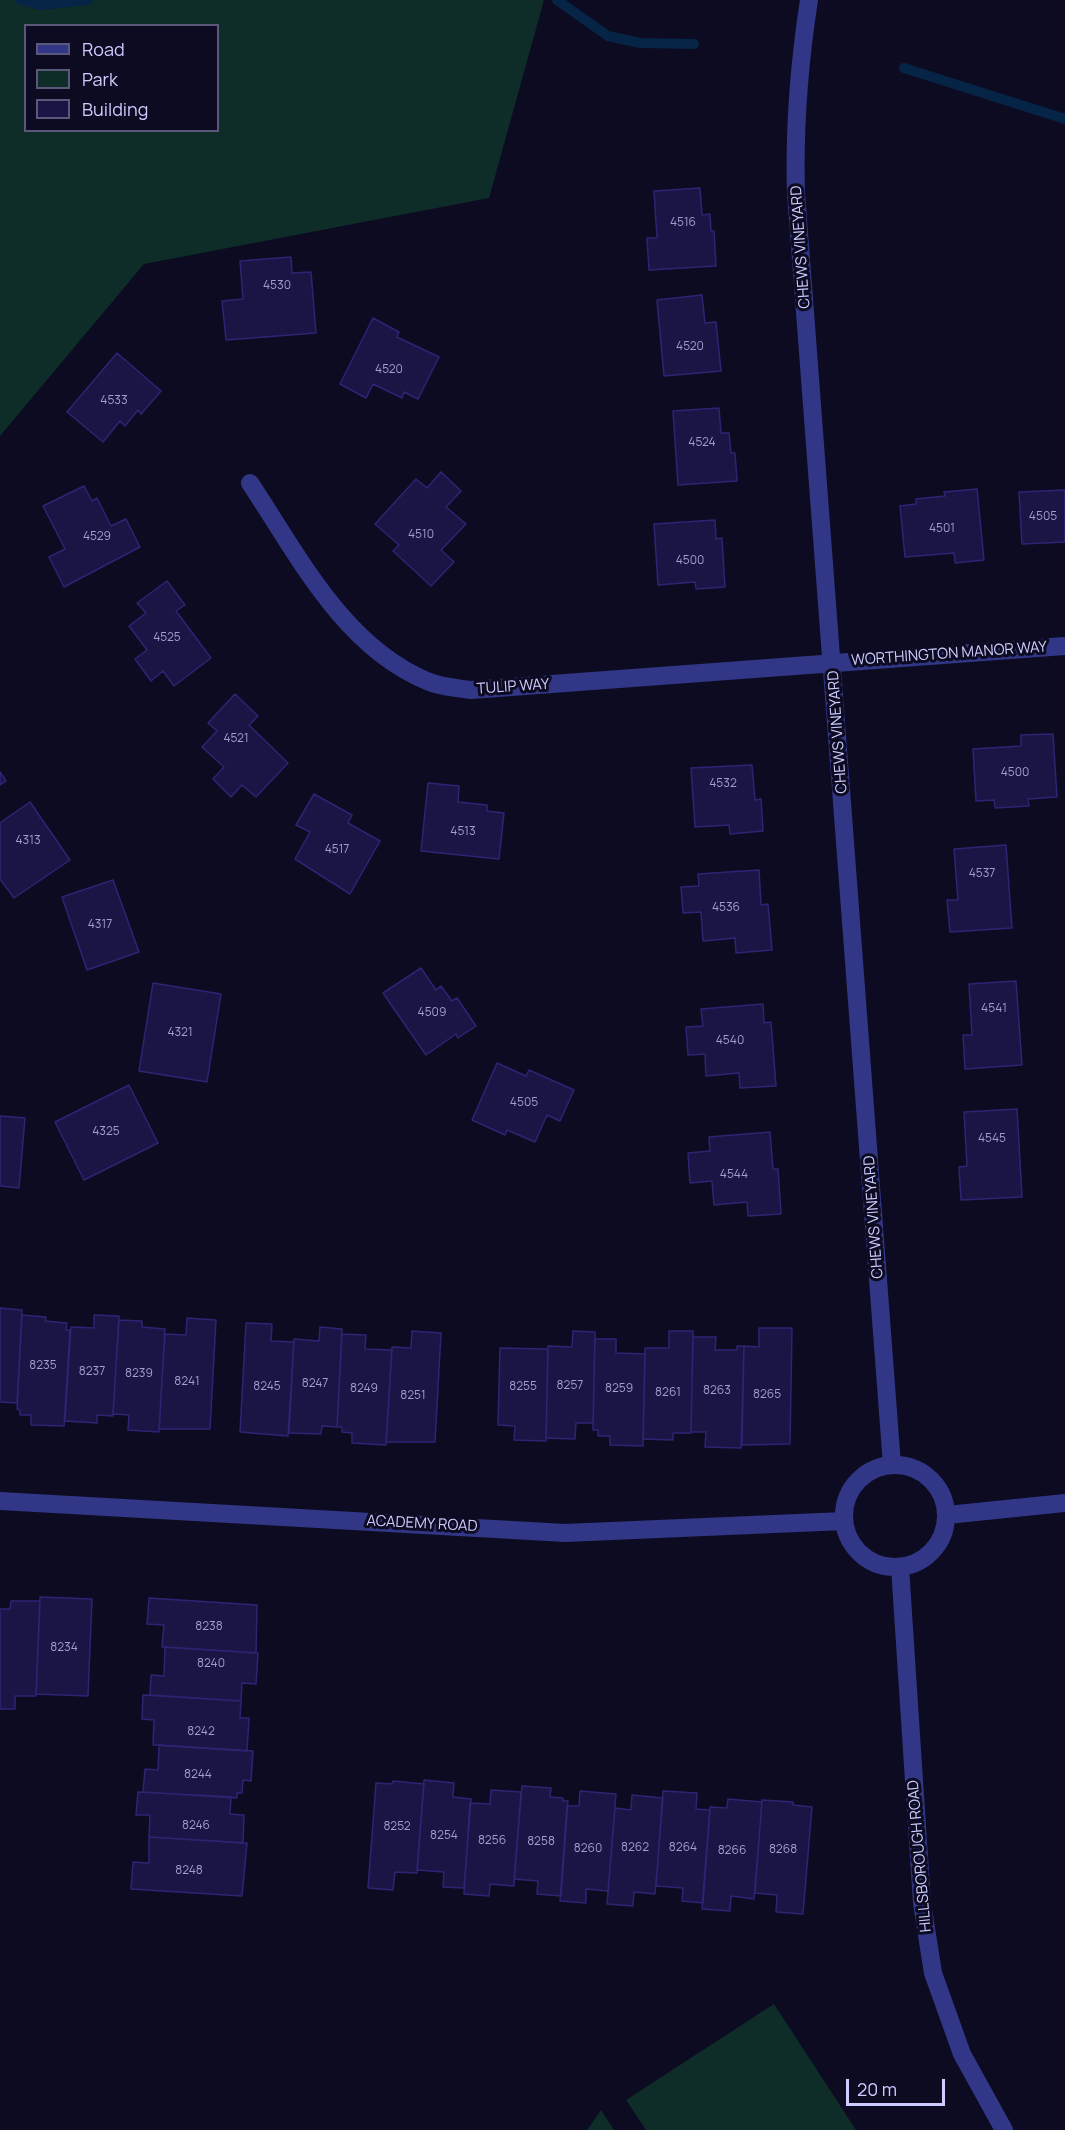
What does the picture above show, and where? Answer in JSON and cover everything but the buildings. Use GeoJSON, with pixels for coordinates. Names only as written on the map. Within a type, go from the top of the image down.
{"type":"FeatureCollection","features":[{"type":"Feature","properties":{"kind":"street","name":"CHEWS VINEYARD"},"geometry":{"type":"LineString","coordinates":[[809,0],[799,65],[794,141],[796,193],[892,1464]]}},
{"type":"Feature","properties":{"kind":"street","name":"TULIP WAY"},"geometry":{"type":"LineString","coordinates":[[250,483],[334,606],[360,636],[390,662],[428,682],[471,690],[833,662]]}},
{"type":"Feature","properties":{"kind":"street","name":"WORTHINGTON MANOR WAY"},"geometry":{"type":"LineString","coordinates":[[833,662],[1065,646]]}},
{"type":"Feature","properties":{"kind":"street"},"geometry":{"type":"LineString","coordinates":[[892,1464],[909,1466],[930,1479],[944,1499],[947,1515],[942,1537],[928,1555],[915,1563],[900,1567],[884,1566],[869,1560],[857,1550],[848,1536],[844,1521],[845,1504],[852,1489],[862,1477],[876,1468],[892,1464]]}},
{"type":"Feature","properties":{"kind":"street","name":"ACADEMY ROAD"},"geometry":{"type":"LineString","coordinates":[[0,1502],[565,1533],[844,1521]]}},
{"type":"Feature","properties":{"kind":"street"},"geometry":{"type":"LineString","coordinates":[[947,1515],[1065,1503]]}},
{"type":"Feature","properties":{"kind":"street","name":"HILLSBOROUGH ROAD"},"geometry":{"type":"LineString","coordinates":[[900,1567],[922,1903],[933,1974],[962,2054],[1004,2130]]}},
{"type":"Feature","properties":{"kind":"green space"},"geometry":{"type":"Polygon","coordinates":[[[0,0],[544,0],[489,198],[144,264],[0,436],[0,0]]]}},
{"type":"Feature","properties":{"kind":"green space"},"geometry":{"type":"Polygon","coordinates":[[[774,2004],[856,2130],[646,2130],[626,2100],[774,2004]]]}},
{"type":"Feature","properties":{"kind":"green space"},"geometry":{"type":"Polygon","coordinates":[[[601,2110],[614,2130],[587,2130],[601,2110]]]}},
{"type":"Feature","properties":{"kind":"waterway"},"geometry":{"type":"LineString","coordinates":[[21,0],[40,5],[88,0]]}},
{"type":"Feature","properties":{"kind":"waterway"},"geometry":{"type":"LineString","coordinates":[[557,0],[608,36],[640,43],[694,44]]}},
{"type":"Feature","properties":{"kind":"waterway"},"geometry":{"type":"LineString","coordinates":[[904,68],[1065,119]]}}]}
